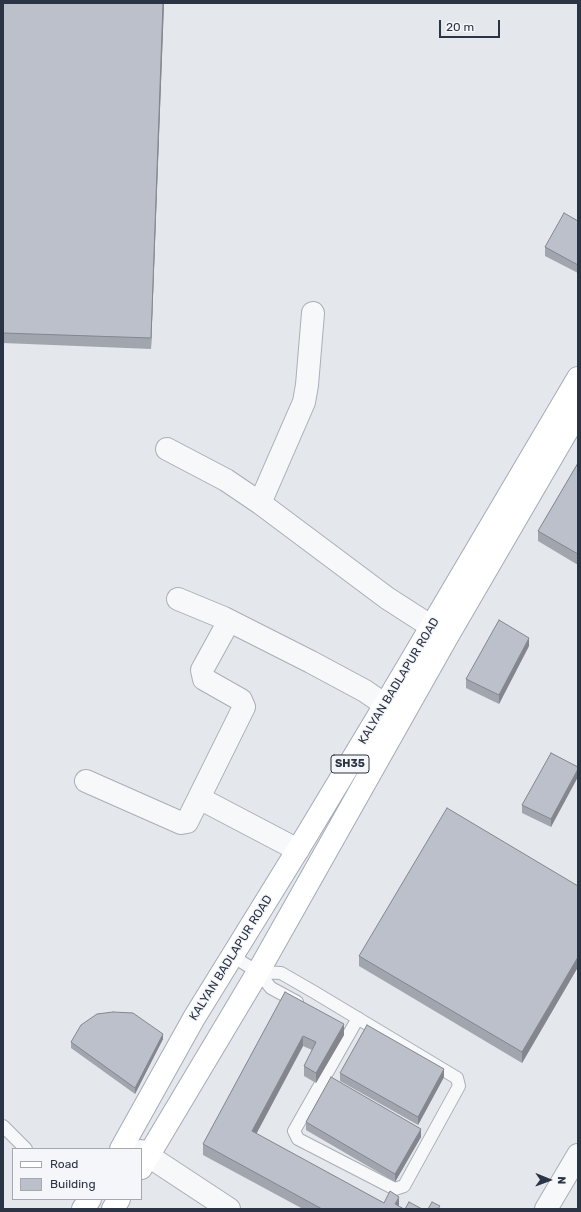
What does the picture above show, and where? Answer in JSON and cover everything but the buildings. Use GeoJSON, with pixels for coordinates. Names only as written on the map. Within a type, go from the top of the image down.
{"type":"FeatureCollection","features":[{"type":"Feature","properties":{"kind":"main road","name":"KALYAN BADLAPUR ROAD"},"geometry":{"type":"LineString","coordinates":[[139,1148],[203,1064],[258,972],[393,711],[432,627],[578,378]]}},
{"type":"Feature","properties":{"kind":"main road","name":"KALYAN BADLAPUR ROAD"},"geometry":{"type":"LineString","coordinates":[[138,1148],[177,1048],[232,956],[298,850],[393,711],[578,412]]}},
{"type":"Feature","properties":{"kind":"main road"},"geometry":{"type":"LineString","coordinates":[[177,1048],[203,1064]]}},
{"type":"Feature","properties":{"kind":"main road"},"geometry":{"type":"LineString","coordinates":[[113,1209],[119,1200]]}},
{"type":"Feature","properties":{"kind":"street"},"geometry":{"type":"LineString","coordinates":[[260,503],[304,402],[307,385],[313,313]]}},
{"type":"Feature","properties":{"kind":"street"},"geometry":{"type":"LineString","coordinates":[[167,449],[226,480],[260,503],[387,598],[432,627]]}},
{"type":"Feature","properties":{"kind":"street"},"geometry":{"type":"LineString","coordinates":[[178,599],[230,621],[358,687],[393,711]]}},
{"type":"Feature","properties":{"kind":"street"},"geometry":{"type":"LineString","coordinates":[[86,781],[181,823],[188,822],[244,707],[241,700],[204,679],[202,670],[230,621]]}},
{"type":"Feature","properties":{"kind":"street"},"geometry":{"type":"LineString","coordinates":[[199,798],[298,850]]}},
{"type":"Feature","properties":{"kind":"street"},"geometry":{"type":"LineString","coordinates":[[546,1209],[578,1155]]}},
{"type":"Feature","properties":{"kind":"street"},"geometry":{"type":"LineString","coordinates":[[142,1156],[228,1209]]}},
{"type":"Feature","properties":{"kind":"lane"},"geometry":{"type":"LineString","coordinates":[[232,956],[258,972],[271,988],[305,1007]]}},
{"type":"Feature","properties":{"kind":"lane"},"geometry":{"type":"LineString","coordinates":[[258,972],[281,973],[358,1018],[457,1078],[459,1086],[404,1186],[395,1189],[298,1139],[294,1131],[358,1018]]}},
{"type":"Feature","properties":{"kind":"lane"},"geometry":{"type":"LineString","coordinates":[[337,1025],[350,1032]]}},
{"type":"Feature","properties":{"kind":"lane"},"geometry":{"type":"LineString","coordinates":[[3,1126],[25,1148]]}}]}
